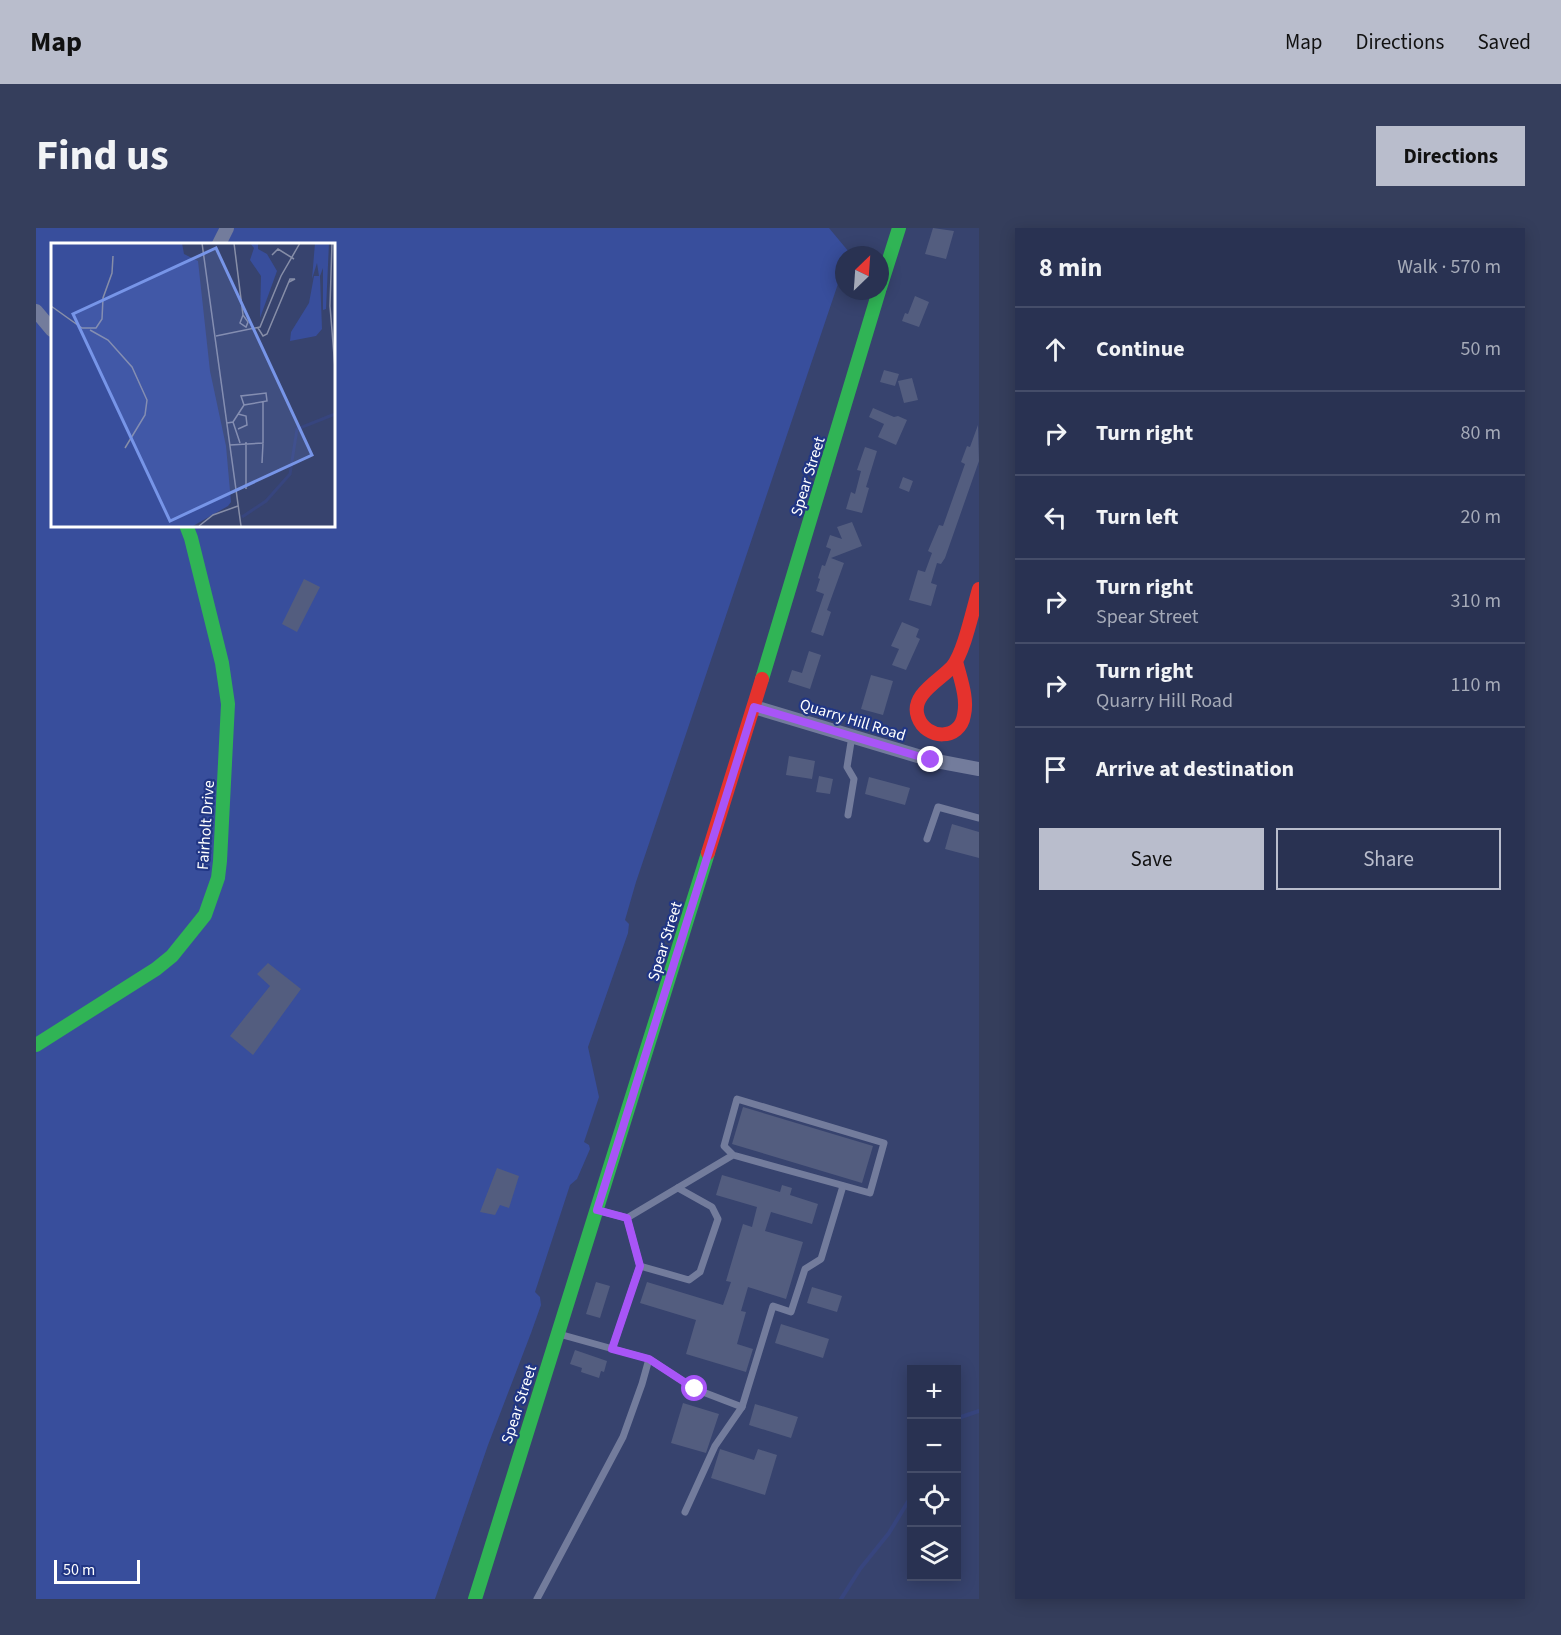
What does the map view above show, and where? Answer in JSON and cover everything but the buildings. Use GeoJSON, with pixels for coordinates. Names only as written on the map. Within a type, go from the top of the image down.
{"type":"FeatureCollection","features":[{"type":"Feature","properties":{"kind":"main road","name":"Spear Street"},"geometry":{"type":"LineString","coordinates":[[889,261],[899,228]]}},
{"type":"Feature","properties":{"kind":"main road","name":"Spear Street"},"geometry":{"type":"LineString","coordinates":[[475,1599],[754,707],[877,300]]}},
{"type":"Feature","properties":{"kind":"main road","name":"Fairholt Drive"},"geometry":{"type":"LineString","coordinates":[[36,1045],[156,969],[172,956],[205,915],[213,896],[220,861],[228,704],[222,663],[186,526]]}},
{"type":"Feature","properties":{"kind":"main road"},"geometry":{"type":"LineString","coordinates":[[956,661],[966,713],[960,727],[947,735],[939,735],[925,729],[920,723],[917,707],[925,692],[956,661],[979,589]]}},
{"type":"Feature","properties":{"kind":"street"},"geometry":{"type":"LineString","coordinates":[[219,243],[226,228]]}},
{"type":"Feature","properties":{"kind":"street"},"geometry":{"type":"LineString","coordinates":[[36,311],[51,329]]}},
{"type":"Feature","properties":{"kind":"street","name":"Quarry Hill Road"},"geometry":{"type":"LineString","coordinates":[[754,707],[931,760],[979,769]]}},
{"type":"Feature","properties":{"kind":"lane"},"geometry":{"type":"LineString","coordinates":[[848,815],[854,779],[847,767],[852,736]]}},
{"type":"Feature","properties":{"kind":"lane"},"geometry":{"type":"LineString","coordinates":[[927,839],[938,807],[979,818]]}},
{"type":"Feature","properties":{"kind":"lane"},"geometry":{"type":"LineString","coordinates":[[737,1099],[884,1143],[870,1193],[733,1155],[724,1146],[737,1099]]}},
{"type":"Feature","properties":{"kind":"lane"},"geometry":{"type":"LineString","coordinates":[[597,1210],[627,1218],[733,1155]]}},
{"type":"Feature","properties":{"kind":"lane"},"geometry":{"type":"LineString","coordinates":[[685,1512],[715,1446],[742,1407],[773,1306],[791,1312],[805,1269],[821,1258],[843,1186]]}},
{"type":"Feature","properties":{"kind":"lane"},"geometry":{"type":"LineString","coordinates":[[640,1266],[689,1280],[700,1272],[718,1219],[712,1207],[678,1188]]}},
{"type":"Feature","properties":{"kind":"lane"},"geometry":{"type":"LineString","coordinates":[[612,1349],[640,1266],[627,1218]]}},
{"type":"Feature","properties":{"kind":"lane"},"geometry":{"type":"LineString","coordinates":[[558,1334],[649,1359],[695,1389],[742,1407]]}},
{"type":"Feature","properties":{"kind":"lane"},"geometry":{"type":"LineString","coordinates":[[537,1599],[623,1437],[649,1359]]}},
{"type":"Feature","properties":{"kind":"shaded area"},"geometry":{"type":"Polygon","coordinates":[[[36,228],[829,228],[844,246],[835,246],[835,293],[636,882],[625,920],[629,924],[628,933],[588,1047],[599,1097],[584,1142],[589,1145],[590,1149],[577,1179],[570,1185],[535,1292],[540,1297],[541,1305],[488,1445],[435,1599],[36,1599],[36,228]]]}},
{"type":"Feature","properties":{"kind":"waterway"},"geometry":{"type":"LineString","coordinates":[[960,1419],[979,1411]]}},
{"type":"Feature","properties":{"kind":"waterway"},"geometry":{"type":"LineString","coordinates":[[841,1599],[860,1569],[889,1533],[907,1503]]}},
{"type":"Feature","properties":{"kind":"traffic: fast"},"geometry":{"type":"LineString","coordinates":[[889,260],[899,228]]}},
{"type":"Feature","properties":{"kind":"traffic: fast"},"geometry":{"type":"LineString","coordinates":[[762,679],[876,300]]}},
{"type":"Feature","properties":{"kind":"traffic: fast"},"geometry":{"type":"LineString","coordinates":[[36,1045],[156,969],[172,956],[205,915],[218,878],[228,704],[222,663],[186,526]]}},
{"type":"Feature","properties":{"kind":"traffic: fast"},"geometry":{"type":"LineString","coordinates":[[475,1599],[708,853]]}},
{"type":"Feature","properties":{"kind":"traffic: jam"},"geometry":{"type":"LineString","coordinates":[[956,661],[964,695],[964,715],[956,730],[950,733],[935,733],[922,725],[918,717],[918,702],[927,689],[952,667],[956,660],[979,589]]}},
{"type":"Feature","properties":{"kind":"traffic: jam"},"geometry":{"type":"LineString","coordinates":[[708,853],[762,679]]}},
{"type":"Feature","properties":{"kind":"route"},"geometry":{"type":"LineString","coordinates":[[695,1389],[649,1359],[612,1349],[640,1266],[627,1218],[597,1210],[754,707],[931,760]]}}]}
